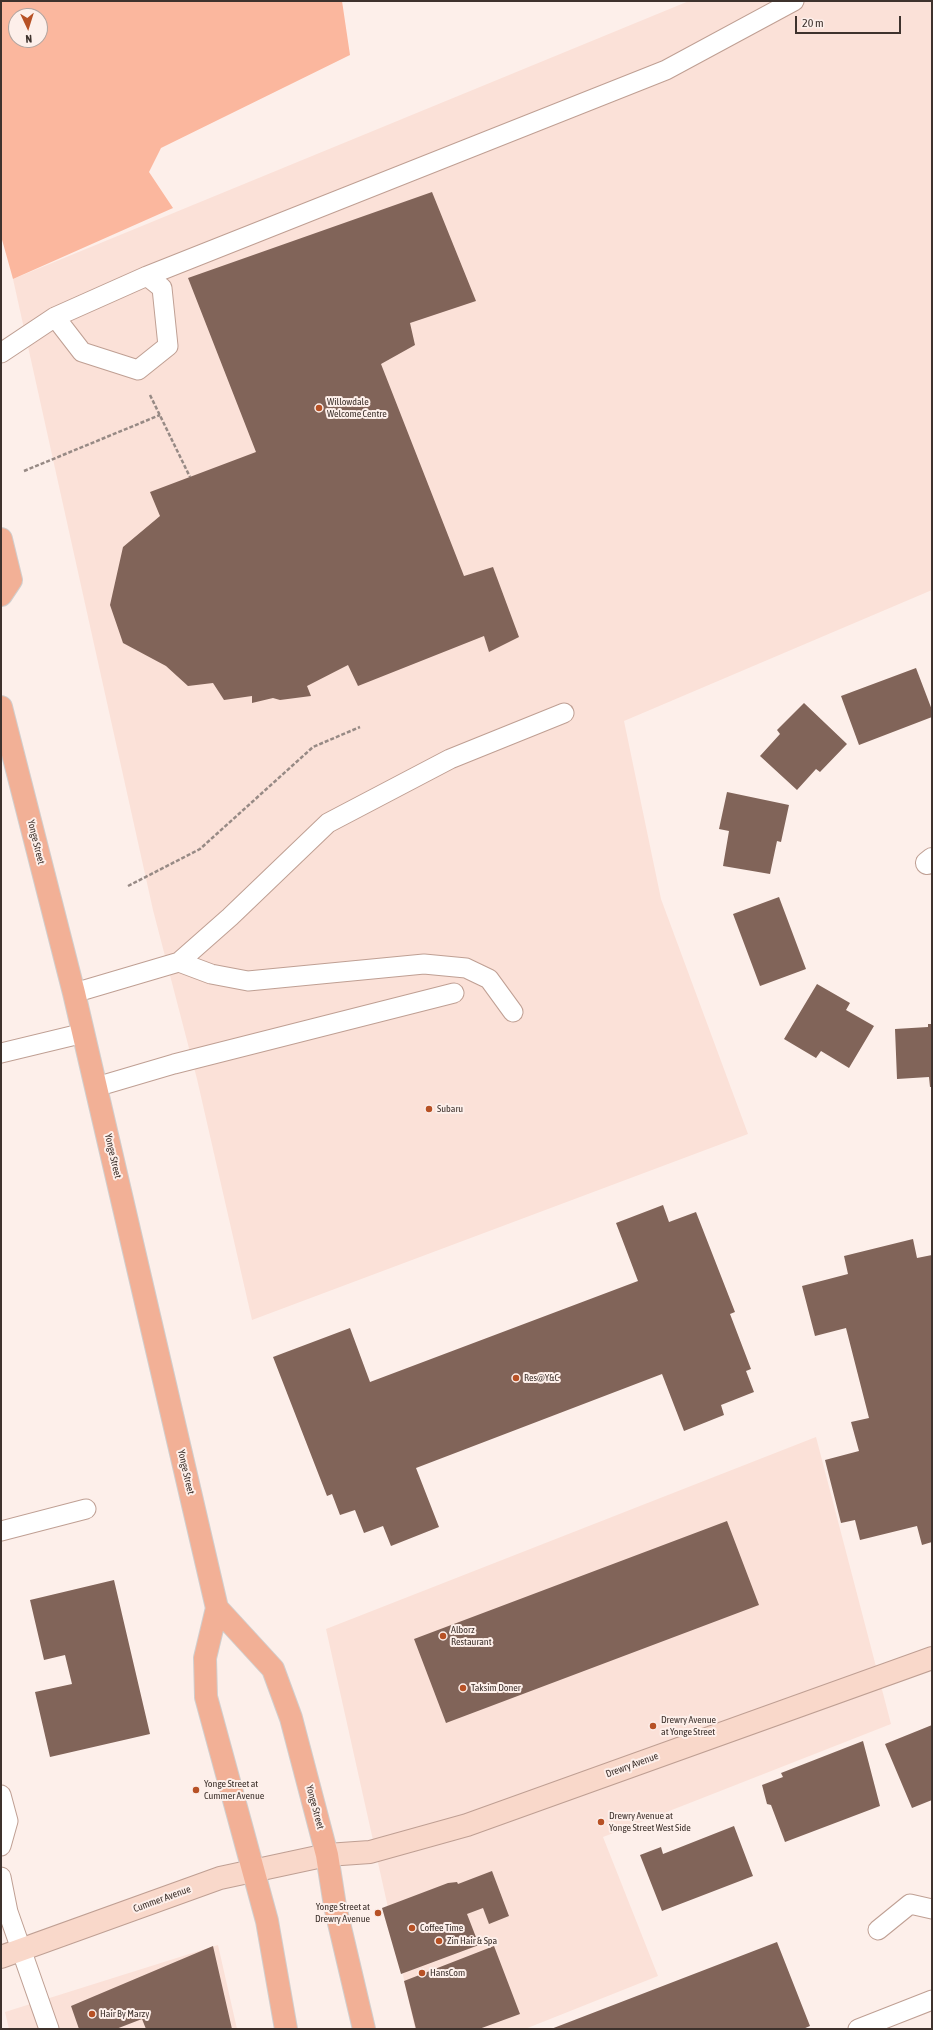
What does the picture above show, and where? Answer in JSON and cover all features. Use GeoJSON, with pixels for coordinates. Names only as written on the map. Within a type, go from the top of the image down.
{"type":"FeatureCollection","features":[{"type":"Feature","properties":{"kind":"main road"},"geometry":{"type":"LineString","coordinates":[[1,539],[11,580],[1,595]]}},
{"type":"Feature","properties":{"kind":"main road","name":"Yonge Street"},"geometry":{"type":"LineString","coordinates":[[1,707],[84,1033],[217,1608],[205,1658],[206,1697],[267,1921],[286,2029]]}},
{"type":"Feature","properties":{"kind":"main road","name":"Yonge Street"},"geometry":{"type":"LineString","coordinates":[[217,1608],[273,1670],[291,1718],[327,1855],[335,1906],[364,2029]]}},
{"type":"Feature","properties":{"kind":"street","name":"Drewry Avenue"},"geometry":{"type":"LineString","coordinates":[[327,1855],[370,1852],[467,1825],[932,1658]]}},
{"type":"Feature","properties":{"kind":"street","name":"Cummer Avenue"},"geometry":{"type":"LineString","coordinates":[[11,1954],[220,1878],[327,1855]]}},
{"type":"Feature","properties":{"kind":"lane"},"geometry":{"type":"LineString","coordinates":[[1,352],[55,317],[147,276],[666,70],[794,1]]}},
{"type":"Feature","properties":{"kind":"lane"},"geometry":{"type":"LineString","coordinates":[[55,317],[82,352],[138,370],[168,346],[162,288],[147,276]]}},
{"type":"Feature","properties":{"kind":"lane"},"geometry":{"type":"LineString","coordinates":[[74,993],[179,962],[230,918],[328,823],[450,759],[564,713]]}},
{"type":"Feature","properties":{"kind":"lane"},"geometry":{"type":"LineString","coordinates":[[179,962],[211,974],[248,981],[424,964],[466,968],[489,979],[513,1012]]}},
{"type":"Feature","properties":{"kind":"lane"},"geometry":{"type":"LineString","coordinates":[[96,1087],[174,1064],[454,993]]}},
{"type":"Feature","properties":{"kind":"lane"},"geometry":{"type":"LineString","coordinates":[[1,1053],[84,1033]]}},
{"type":"Feature","properties":{"kind":"lane"},"geometry":{"type":"LineString","coordinates":[[1,1531],[86,1509]]}},
{"type":"Feature","properties":{"kind":"lane"},"geometry":{"type":"LineString","coordinates":[[1,1794],[8,1821],[1,1846]]}},
{"type":"Feature","properties":{"kind":"lane"},"geometry":{"type":"LineString","coordinates":[[1,1877],[8,1912],[11,1954],[49,2029]]}},
{"type":"Feature","properties":{"kind":"lane"},"geometry":{"type":"LineString","coordinates":[[878,1930],[910,1904],[932,1908]]}},
{"type":"Feature","properties":{"kind":"lane"},"geometry":{"type":"LineString","coordinates":[[858,2029],[932,2000]]}},
{"type":"Feature","properties":{"kind":"path"},"geometry":{"type":"LineString","coordinates":[[138,370],[190,477]]}},
{"type":"Feature","properties":{"kind":"path"},"geometry":{"type":"LineString","coordinates":[[24,471],[160,415]]}},
{"type":"Feature","properties":{"kind":"path"},"geometry":{"type":"LineString","coordinates":[[128,886],[200,849],[313,747],[360,727]]}},
{"type":"Feature","properties":{"kind":"shaded area"},"geometry":{"type":"Polygon","coordinates":[[[1,1],[342,1],[350,55],[161,148],[149,172],[173,208],[13,279],[1,236],[1,1]]]}},
{"type":"Feature","properties":{"kind":"shaded area"},"geometry":{"type":"Polygon","coordinates":[[[689,1],[932,1],[932,590],[624,721],[661,899],[748,1134],[252,1320],[197,1079],[153,910],[13,279],[689,1]]]}},
{"type":"Feature","properties":{"kind":"shaded area"},"geometry":{"type":"Polygon","coordinates":[[[816,1437],[891,1724],[603,1837],[658,1976],[525,2029],[415,2029],[326,1629],[816,1437]]]}},
{"type":"Feature","properties":{"kind":"shaded area"},"geometry":{"type":"Polygon","coordinates":[[[218,1945],[237,2029],[9,2029],[5,2012],[218,1945]]]}},
{"type":"Feature","properties":{"kind":"building","name":"Willowdale Welcome Centre"},"geometry":{"type":"Polygon","coordinates":[[[432,192],[476,301],[410,323],[415,345],[381,364],[464,576],[493,567],[519,637],[489,652],[484,636],[358,686],[348,665],[307,686],[311,696],[280,700],[273,698],[252,703],[252,696],[224,700],[213,683],[188,686],[166,666],[123,643],[110,605],[123,547],[160,516],[150,492],[256,452],[188,278],[432,192]]]}},
{"type":"Feature","properties":{"kind":"building"},"geometry":{"type":"Polygon","coordinates":[[[916,668],[932,710],[932,717],[859,745],[841,696],[916,668]]]}},
{"type":"Feature","properties":{"kind":"building"},"geometry":{"type":"Polygon","coordinates":[[[804,703],[847,744],[820,772],[816,769],[797,790],[760,756],[780,734],[777,730],[804,703]]]}},
{"type":"Feature","properties":{"kind":"building"},"geometry":{"type":"Polygon","coordinates":[[[727,792],[789,805],[781,842],[777,841],[770,874],[723,866],[729,831],[719,829],[727,792]]]}},
{"type":"Feature","properties":{"kind":"building"},"geometry":{"type":"Polygon","coordinates":[[[779,897],[806,969],[760,986],[733,914],[779,897]]]}},
{"type":"Feature","properties":{"kind":"building"},"geometry":{"type":"Polygon","coordinates":[[[817,984],[850,1003],[846,1010],[874,1026],[849,1068],[821,1051],[816,1058],[784,1039],[817,984]]]}},
{"type":"Feature","properties":{"kind":"building"},"geometry":{"type":"Polygon","coordinates":[[[928,1024],[932,1024],[932,1087],[930,1087],[929,1077],[897,1079],[895,1029],[928,1027],[928,1024]]]}},
{"type":"Feature","properties":{"kind":"building","name":"Res@Y&C"},"geometry":{"type":"Polygon","coordinates":[[[663,1205],[669,1222],[696,1212],[735,1312],[730,1314],[751,1369],[746,1371],[754,1392],[721,1405],[724,1415],[684,1431],[662,1374],[416,1468],[439,1527],[391,1546],[383,1526],[364,1533],[355,1510],[340,1515],[332,1494],[327,1496],[273,1357],[350,1328],[370,1382],[638,1281],[616,1223],[663,1205]]]}},
{"type":"Feature","properties":{"kind":"building"},"geometry":{"type":"Polygon","coordinates":[[[913,1239],[917,1258],[932,1255],[932,1542],[922,1545],[917,1526],[860,1540],[855,1520],[841,1523],[825,1460],[859,1451],[851,1422],[869,1418],[846,1328],[815,1336],[802,1286],[848,1274],[844,1256],[913,1239]]]}},
{"type":"Feature","properties":{"kind":"building"},"geometry":{"type":"Polygon","coordinates":[[[727,1521],[759,1605],[446,1723],[414,1639],[727,1521]]]}},
{"type":"Feature","properties":{"kind":"building"},"geometry":{"type":"Polygon","coordinates":[[[114,1580],[150,1734],[50,1757],[35,1692],[72,1684],[65,1655],[44,1660],[30,1600],[114,1580]]]}},
{"type":"Feature","properties":{"kind":"building"},"geometry":{"type":"Polygon","coordinates":[[[932,1725],[932,1800],[912,1808],[885,1744],[932,1725]]]}},
{"type":"Feature","properties":{"kind":"building"},"geometry":{"type":"Polygon","coordinates":[[[863,1741],[880,1806],[785,1842],[771,1805],[767,1804],[762,1785],[783,1777],[781,1773],[863,1741]]]}},
{"type":"Feature","properties":{"kind":"building"},"geometry":{"type":"Polygon","coordinates":[[[734,1826],[753,1876],[662,1911],[640,1855],[661,1847],[663,1854],[734,1826]]]}},
{"type":"Feature","properties":{"kind":"building"},"geometry":{"type":"Polygon","coordinates":[[[492,1871],[509,1916],[489,1924],[483,1908],[467,1914],[479,1945],[401,1974],[382,1908],[448,1883],[457,1882],[458,1884],[492,1871]]]}},
{"type":"Feature","properties":{"kind":"building"},"geometry":{"type":"Polygon","coordinates":[[[777,1942],[810,2026],[803,2029],[551,2029],[777,1942]]]}},
{"type":"Feature","properties":{"kind":"building"},"geometry":{"type":"Polygon","coordinates":[[[213,1946],[232,2029],[146,2029],[142,2019],[116,2029],[79,2029],[71,2006],[213,1946]]]}},
{"type":"Feature","properties":{"kind":"building"},"geometry":{"type":"Polygon","coordinates":[[[494,1946],[520,2014],[479,2029],[416,2029],[404,1981],[494,1946]]]}},
{"type":"Feature","properties":{"kind":"place","name":"Willowdale Welcome Centre"},"geometry":{"type":"Point","coordinates":[319,408]}},
{"type":"Feature","properties":{"kind":"place","name":"Subaru"},"geometry":{"type":"Point","coordinates":[429,1109]}},
{"type":"Feature","properties":{"kind":"place","name":"Res@Y&C"},"geometry":{"type":"Point","coordinates":[516,1378]}},
{"type":"Feature","properties":{"kind":"place","name":"Alborz Restaurant"},"geometry":{"type":"Point","coordinates":[443,1636]}},
{"type":"Feature","properties":{"kind":"place","name":"Taksim Doner"},"geometry":{"type":"Point","coordinates":[463,1688]}},
{"type":"Feature","properties":{"kind":"place","name":"Drewry Avenue at Yonge Street"},"geometry":{"type":"Point","coordinates":[653,1726]}},
{"type":"Feature","properties":{"kind":"place","name":"Yonge Street at Cummer Avenue"},"geometry":{"type":"Point","coordinates":[196,1790]}},
{"type":"Feature","properties":{"kind":"place","name":"Drewry Avenue at Yonge Street West Side"},"geometry":{"type":"Point","coordinates":[601,1822]}},
{"type":"Feature","properties":{"kind":"place","name":"Yonge Street at Drewry Avenue"},"geometry":{"type":"Point","coordinates":[378,1913]}},
{"type":"Feature","properties":{"kind":"place","name":"Coffee Time"},"geometry":{"type":"Point","coordinates":[412,1928]}},
{"type":"Feature","properties":{"kind":"place","name":"Zin Hair & Spa"},"geometry":{"type":"Point","coordinates":[439,1941]}},
{"type":"Feature","properties":{"kind":"place","name":"HansCom"},"geometry":{"type":"Point","coordinates":[422,1973]}},
{"type":"Feature","properties":{"kind":"place","name":"Hair By Marzy"},"geometry":{"type":"Point","coordinates":[92,2014]}}]}
